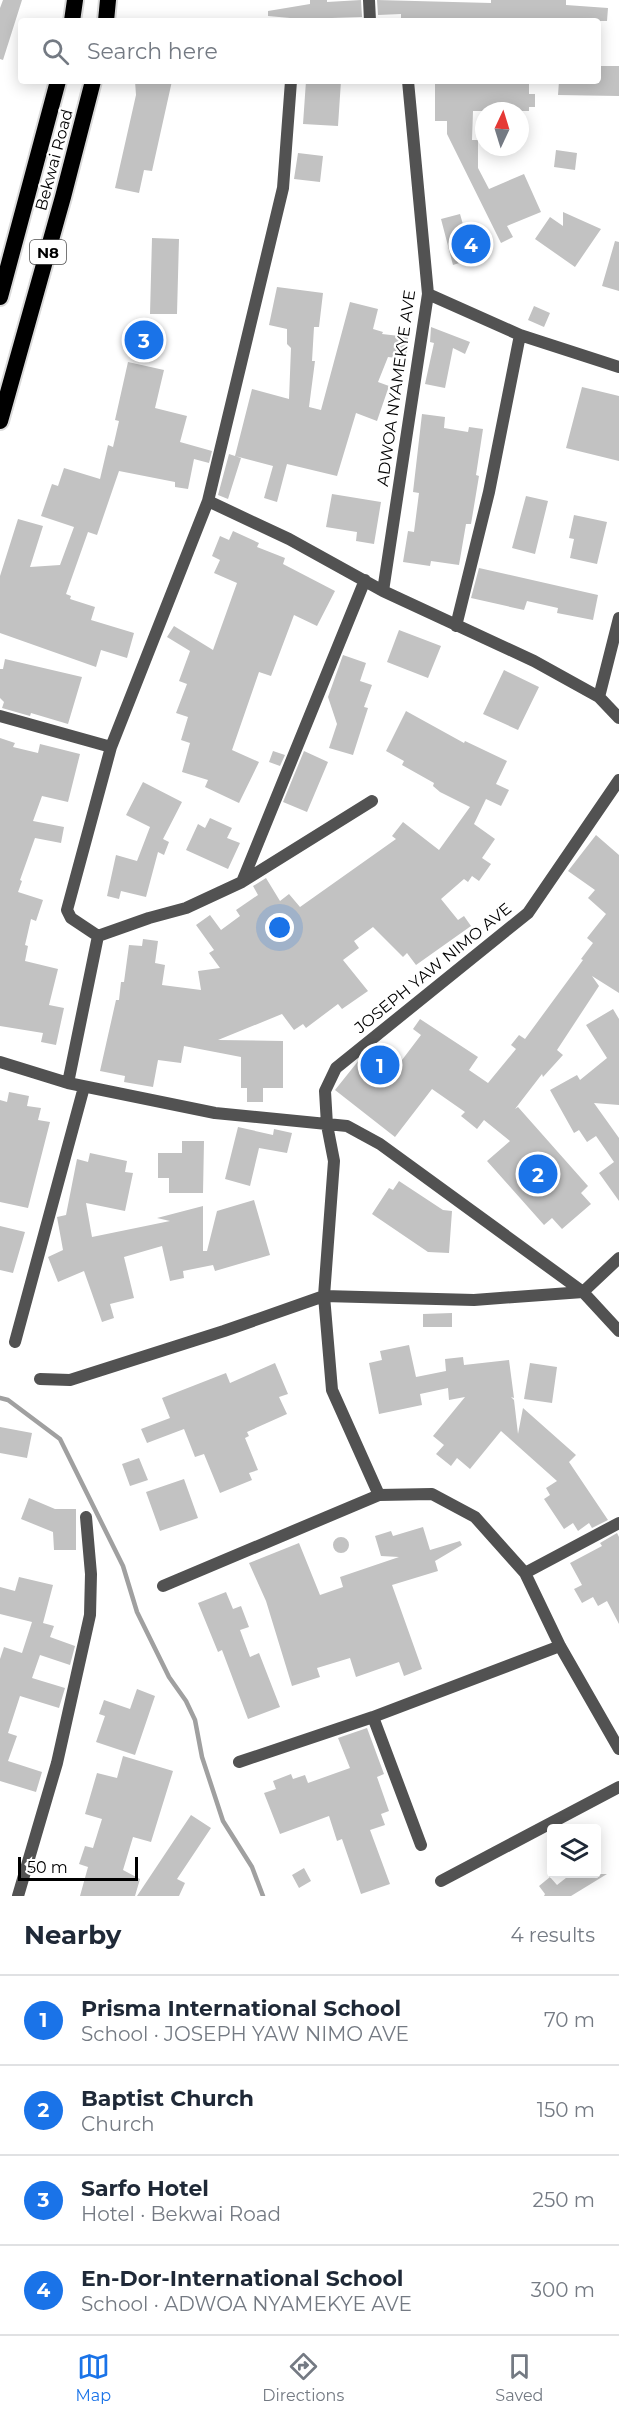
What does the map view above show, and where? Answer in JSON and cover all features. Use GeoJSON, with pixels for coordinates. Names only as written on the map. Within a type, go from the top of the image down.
{"type":"FeatureCollection","features":[{"type":"Feature","properties":{"kind":"highway"},"geometry":{"type":"LineString","coordinates":[[72,18],[75,0]]}},
{"type":"Feature","properties":{"kind":"highway"},"geometry":{"type":"LineString","coordinates":[[106,18],[108,0]]}},
{"type":"Feature","properties":{"kind":"highway","name":"Bekwai Road"},"geometry":{"type":"LineString","coordinates":[[0,297],[57,84]]}},
{"type":"Feature","properties":{"kind":"highway","name":"Bekwai Road"},"geometry":{"type":"LineString","coordinates":[[0,421],[92,84]]}},
{"type":"Feature","properties":{"kind":"street"},"geometry":{"type":"LineString","coordinates":[[369,0],[370,18]]}},
{"type":"Feature","properties":{"kind":"street"},"geometry":{"type":"LineString","coordinates":[[98,936],[70,918],[67,910],[111,747],[208,501],[283,188],[291,84]]}},
{"type":"Feature","properties":{"kind":"street","name":"ADWOA NYAMEKYE AVE"},"geometry":{"type":"LineString","coordinates":[[383,591],[428,294],[408,84]]}},
{"type":"Feature","properties":{"kind":"street"},"geometry":{"type":"LineString","coordinates":[[428,294],[519,335],[619,367]]}},
{"type":"Feature","properties":{"kind":"street"},"geometry":{"type":"LineString","coordinates":[[456,626],[489,492],[519,335]]}},
{"type":"Feature","properties":{"kind":"street"},"geometry":{"type":"LineString","coordinates":[[208,501],[289,539],[383,591],[534,662],[599,697],[619,718]]}},
{"type":"Feature","properties":{"kind":"street"},"geometry":{"type":"LineString","coordinates":[[242,882],[365,580]]}},
{"type":"Feature","properties":{"kind":"street"},"geometry":{"type":"LineString","coordinates":[[599,697],[619,618]]}},
{"type":"Feature","properties":{"kind":"street"},"geometry":{"type":"LineString","coordinates":[[0,716],[111,747]]}},
{"type":"Feature","properties":{"kind":"street","name":"JOSEPH YAW NIMO AVE"},"geometry":{"type":"LineString","coordinates":[[379,1495],[332,1390],[324,1296],[333,1161],[327,1125],[325,1091],[336,1068],[528,913],[619,780]]}},
{"type":"Feature","properties":{"kind":"street"},"geometry":{"type":"LineString","coordinates":[[98,936],[186,908],[242,882],[372,801]]}},
{"type":"Feature","properties":{"kind":"street"},"geometry":{"type":"LineString","coordinates":[[68,1083],[98,936]]}},
{"type":"Feature","properties":{"kind":"street"},"geometry":{"type":"LineString","coordinates":[[0,1062],[68,1083],[215,1113],[347,1126],[380,1144],[583,1292],[619,1331]]}},
{"type":"Feature","properties":{"kind":"street"},"geometry":{"type":"LineString","coordinates":[[15,1342],[84,1086]]}},
{"type":"Feature","properties":{"kind":"street"},"geometry":{"type":"LineString","coordinates":[[40,1379],[70,1380],[224,1331],[324,1296],[474,1299],[583,1292],[619,1258]]}},
{"type":"Feature","properties":{"kind":"street"},"geometry":{"type":"LineString","coordinates":[[164,1586],[379,1495],[432,1494],[475,1516],[525,1573],[560,1646],[619,1749]]}},
{"type":"Feature","properties":{"kind":"street"},"geometry":{"type":"LineString","coordinates":[[18,1896],[57,1763],[90,1616],[91,1574],[86,1517]]}},
{"type":"Feature","properties":{"kind":"street"},"geometry":{"type":"LineString","coordinates":[[525,1573],[619,1523]]}},
{"type":"Feature","properties":{"kind":"street"},"geometry":{"type":"LineString","coordinates":[[239,1762],[373,1717],[560,1646]]}},
{"type":"Feature","properties":{"kind":"street"},"geometry":{"type":"LineString","coordinates":[[373,1717],[421,1845]]}},
{"type":"Feature","properties":{"kind":"street"},"geometry":{"type":"LineString","coordinates":[[441,1881],[619,1787]]}},
{"type":"Feature","properties":{"kind":"building"},"geometry":{"type":"Polygon","coordinates":[[[3,0],[22,0],[3,60],[0,59],[0,8],[3,0]]]}},
{"type":"Feature","properties":{"kind":"building"},"geometry":{"type":"Polygon","coordinates":[[[310,0],[327,0],[327,2],[361,0],[362,17],[268,16],[268,11],[310,4],[310,0]]]}},
{"type":"Feature","properties":{"kind":"building"},"geometry":{"type":"Polygon","coordinates":[[[377,0],[491,3],[491,0],[566,0],[566,5],[608,8],[607,21],[601,21],[601,18],[401,18],[401,14],[378,15],[377,0]]]}},
{"type":"Feature","properties":{"kind":"building"},"geometry":{"type":"Polygon","coordinates":[[[601,66],[619,66],[619,96],[558,95],[559,84],[601,84],[601,66]]]}},
{"type":"Feature","properties":{"kind":"building"},"geometry":{"type":"Polygon","coordinates":[[[135,84],[171,84],[152,171],[144,170],[139,193],[115,188],[136,95],[135,84]]]}},
{"type":"Feature","properties":{"kind":"building"},"geometry":{"type":"Polygon","coordinates":[[[306,84],[341,84],[338,126],[303,124],[306,84]]]}},
{"type":"Feature","properties":{"kind":"building"},"geometry":{"type":"Polygon","coordinates":[[[435,84],[529,84],[529,94],[535,94],[535,107],[529,107],[529,102],[475,102],[475,111],[473,111],[472,140],[475,140],[475,156],[478,156],[478,168],[489,189],[524,174],[541,212],[507,226],[513,237],[501,243],[447,134],[447,121],[435,121],[435,84]]]}},
{"type":"Feature","properties":{"kind":"building"},"geometry":{"type":"Polygon","coordinates":[[[556,150],[577,153],[575,170],[554,167],[556,150]]]}},
{"type":"Feature","properties":{"kind":"building"},"geometry":{"type":"Polygon","coordinates":[[[298,153],[323,156],[320,182],[294,179],[298,153]]]}},
{"type":"Feature","properties":{"kind":"building"},"geometry":{"type":"Polygon","coordinates":[[[563,212],[601,229],[575,267],[535,239],[550,217],[563,226],[563,212]]]}},
{"type":"Feature","properties":{"kind":"building"},"geometry":{"type":"Polygon","coordinates":[[[460,214],[471,252],[478,257],[453,265],[441,219],[460,214]]]}},
{"type":"Feature","properties":{"kind":"building"},"geometry":{"type":"Polygon","coordinates":[[[152,238],[179,239],[177,314],[150,314],[152,238]]]}},
{"type":"Feature","properties":{"kind":"building"},"geometry":{"type":"Polygon","coordinates":[[[615,241],[619,242],[619,291],[602,286],[615,241]]]}},
{"type":"Feature","properties":{"kind":"building"},"geometry":{"type":"Polygon","coordinates":[[[277,287],[323,293],[319,327],[314,327],[312,361],[315,361],[309,407],[321,410],[350,302],[378,309],[373,329],[383,332],[382,334],[408,337],[406,359],[388,357],[378,382],[389,386],[377,421],[356,413],[337,476],[287,464],[277,502],[264,498],[273,466],[235,456],[252,389],[289,399],[291,348],[287,344],[287,329],[269,325],[277,287]]]}},
{"type":"Feature","properties":{"kind":"building"},"geometry":{"type":"Polygon","coordinates":[[[534,306],[550,313],[544,327],[528,320],[534,306]]]}},
{"type":"Feature","properties":{"kind":"building"},"geometry":{"type":"Polygon","coordinates":[[[431,327],[470,342],[465,354],[453,348],[445,388],[425,384],[434,343],[430,342],[431,327]]]}},
{"type":"Feature","properties":{"kind":"building"},"geometry":{"type":"Polygon","coordinates":[[[128,362],[164,370],[155,408],[187,416],[180,442],[212,451],[209,463],[194,459],[188,489],[175,487],[175,482],[119,471],[97,535],[88,532],[66,594],[71,596],[70,599],[95,607],[91,620],[134,633],[127,658],[101,650],[96,667],[0,633],[0,576],[18,519],[43,526],[30,567],[60,565],[74,527],[41,516],[52,484],[58,486],[64,468],[100,479],[108,445],[113,447],[119,421],[115,420],[128,362]]]}},
{"type":"Feature","properties":{"kind":"building"},"geometry":{"type":"Polygon","coordinates":[[[582,387],[619,396],[619,461],[566,448],[582,387]]]}},
{"type":"Feature","properties":{"kind":"building"},"geometry":{"type":"Polygon","coordinates":[[[422,414],[445,417],[444,428],[468,432],[469,427],[483,429],[476,475],[479,476],[471,524],[466,524],[459,565],[431,561],[430,566],[403,562],[408,531],[414,532],[419,493],[413,492],[422,414]]]}},
{"type":"Feature","properties":{"kind":"building"},"geometry":{"type":"Polygon","coordinates":[[[229,454],[241,458],[228,499],[218,495],[229,454]]]}},
{"type":"Feature","properties":{"kind":"building"},"geometry":{"type":"Polygon","coordinates":[[[332,494],[381,502],[374,544],[356,541],[357,532],[326,527],[332,494]]]}},
{"type":"Feature","properties":{"kind":"building"},"geometry":{"type":"Polygon","coordinates":[[[526,496],[548,501],[535,554],[512,548],[526,496]]]}},
{"type":"Feature","properties":{"kind":"building"},"geometry":{"type":"Polygon","coordinates":[[[574,515],[607,522],[597,564],[570,558],[574,539],[569,538],[574,515]]]}},
{"type":"Feature","properties":{"kind":"building"},"geometry":{"type":"Polygon","coordinates":[[[233,531],[259,543],[257,547],[285,558],[283,564],[335,591],[317,626],[294,615],[271,676],[259,672],[232,750],[259,762],[239,803],[205,787],[208,780],[182,772],[190,743],[181,740],[188,717],[176,713],[187,684],[179,681],[190,651],[167,637],[174,626],[213,650],[237,583],[214,573],[220,560],[212,556],[220,536],[229,540],[233,531]]]}},
{"type":"Feature","properties":{"kind":"building"},"geometry":{"type":"Polygon","coordinates":[[[479,568],[598,595],[593,620],[557,613],[558,608],[527,601],[524,610],[471,598],[479,568]]]}},
{"type":"Feature","properties":{"kind":"building"},"geometry":{"type":"Polygon","coordinates":[[[399,630],[441,646],[428,678],[387,662],[399,630]]]}},
{"type":"Feature","properties":{"kind":"building"},"geometry":{"type":"Polygon","coordinates":[[[343,655],[366,663],[360,681],[372,685],[364,707],[368,708],[353,755],[329,748],[337,724],[328,697],[343,655]]]}},
{"type":"Feature","properties":{"kind":"building"},"geometry":{"type":"Polygon","coordinates":[[[5,659],[82,677],[68,724],[31,713],[30,716],[2,708],[4,702],[0,698],[0,669],[3,669],[5,659]]]}},
{"type":"Feature","properties":{"kind":"building"},"geometry":{"type":"Polygon","coordinates":[[[504,670],[539,687],[518,730],[483,714],[504,670]]]}},
{"type":"Feature","properties":{"kind":"building"},"geometry":{"type":"Polygon","coordinates":[[[406,711],[464,743],[465,741],[507,761],[496,784],[509,790],[501,806],[486,799],[474,824],[495,839],[482,858],[491,864],[479,881],[472,876],[468,882],[464,879],[441,899],[458,920],[464,916],[471,926],[416,965],[407,953],[403,957],[373,927],[354,941],[359,948],[343,960],[368,991],[342,1009],[338,1004],[306,1028],[303,1024],[294,1030],[282,1014],[218,1040],[283,1041],[283,1088],[263,1088],[263,1102],[247,1102],[247,1088],[241,1088],[241,1057],[184,1046],[181,1063],[158,1060],[153,1087],[124,1082],[125,1076],[100,1071],[116,1000],[119,1000],[121,982],[124,982],[129,945],[142,946],[143,939],[158,941],[155,963],[165,965],[162,985],[201,990],[198,971],[220,968],[209,953],[214,950],[196,925],[210,915],[221,930],[240,916],[236,910],[258,895],[253,886],[266,878],[280,901],[289,894],[300,907],[396,839],[392,836],[403,822],[439,850],[470,807],[440,792],[433,786],[434,783],[402,765],[404,761],[386,751],[406,711]]]}},
{"type":"Feature","properties":{"kind":"building"},"geometry":{"type":"Polygon","coordinates":[[[0,738],[15,743],[13,747],[38,753],[40,744],[80,754],[68,802],[42,796],[33,821],[64,827],[61,843],[35,838],[18,892],[43,900],[36,921],[31,919],[25,945],[28,946],[25,961],[58,969],[49,1005],[64,1008],[56,1045],[41,1042],[43,1033],[0,1026],[0,738]]]}},
{"type":"Feature","properties":{"kind":"building"},"geometry":{"type":"Polygon","coordinates":[[[273,751],[285,755],[280,766],[269,762],[273,751]]]}},
{"type":"Feature","properties":{"kind":"building"},"geometry":{"type":"Polygon","coordinates":[[[304,751],[328,762],[307,812],[283,802],[304,751]]]}},
{"type":"Feature","properties":{"kind":"building"},"geometry":{"type":"Polygon","coordinates":[[[143,782],[182,802],[163,839],[169,842],[164,855],[158,852],[146,897],[121,891],[119,899],[107,896],[116,855],[137,861],[150,827],[126,815],[143,782]]]}},
{"type":"Feature","properties":{"kind":"building"},"geometry":{"type":"Polygon","coordinates":[[[210,818],[232,828],[227,838],[240,843],[228,869],[186,850],[198,824],[205,828],[210,818]]]}},
{"type":"Feature","properties":{"kind":"building"},"geometry":{"type":"Polygon","coordinates":[[[596,835],[619,855],[619,993],[592,976],[599,986],[557,1050],[563,1055],[543,1077],[542,1074],[515,1109],[518,1107],[588,1186],[581,1193],[591,1204],[562,1229],[552,1218],[544,1225],[487,1161],[510,1141],[484,1120],[477,1129],[461,1116],[465,1112],[432,1089],[395,1137],[335,1090],[359,1060],[386,1081],[421,1035],[413,1029],[420,1019],[478,1057],[469,1070],[488,1083],[516,1049],[511,1045],[519,1035],[525,1039],[583,960],[581,959],[593,943],[587,938],[606,914],[588,898],[595,890],[568,871],[596,835]]]}},
{"type":"Feature","properties":{"kind":"building"},"geometry":{"type":"Polygon","coordinates":[[[613,1009],[619,1019],[619,1105],[594,1103],[619,1138],[619,1201],[599,1173],[614,1162],[596,1136],[587,1142],[579,1130],[574,1133],[550,1090],[577,1075],[580,1080],[607,1058],[586,1025],[613,1009]]]}},
{"type":"Feature","properties":{"kind":"building"},"geometry":{"type":"Polygon","coordinates":[[[9,1092],[29,1096],[27,1106],[41,1108],[38,1120],[50,1122],[28,1208],[0,1202],[0,1100],[7,1102],[9,1092]]]}},
{"type":"Feature","properties":{"kind":"building"},"geometry":{"type":"Polygon","coordinates":[[[238,1127],[273,1135],[274,1129],[292,1133],[287,1153],[259,1148],[250,1186],[225,1179],[238,1127]]]}},
{"type":"Feature","properties":{"kind":"building"},"geometry":{"type":"Polygon","coordinates":[[[182,1141],[204,1141],[203,1193],[169,1193],[169,1178],[158,1178],[158,1153],[182,1153],[182,1141]]]}},
{"type":"Feature","properties":{"kind":"building"},"geometry":{"type":"Polygon","coordinates":[[[90,1153],[127,1161],[125,1172],[133,1173],[125,1211],[86,1203],[92,1237],[170,1221],[157,1218],[203,1206],[203,1251],[207,1251],[217,1211],[254,1200],[270,1255],[215,1271],[213,1265],[183,1271],[184,1278],[170,1281],[162,1246],[124,1257],[134,1298],[110,1304],[114,1318],[102,1322],[84,1271],[58,1282],[48,1257],[63,1250],[57,1217],[66,1215],[77,1159],[88,1162],[90,1153]]]}},
{"type":"Feature","properties":{"kind":"building"},"geometry":{"type":"Polygon","coordinates":[[[399,1181],[443,1210],[452,1211],[449,1253],[428,1252],[372,1214],[389,1188],[393,1190],[399,1181]]]}},
{"type":"Feature","properties":{"kind":"building"},"geometry":{"type":"Polygon","coordinates":[[[0,1226],[25,1232],[13,1273],[0,1270],[0,1226]]]}},
{"type":"Feature","properties":{"kind":"building"},"geometry":{"type":"Polygon","coordinates":[[[452,1313],[452,1327],[423,1327],[423,1314],[452,1313]]]}},
{"type":"Feature","properties":{"kind":"building"},"geometry":{"type":"Polygon","coordinates":[[[409,1345],[416,1377],[446,1371],[445,1359],[463,1357],[464,1365],[509,1360],[514,1398],[511,1397],[514,1400],[518,1434],[523,1408],[576,1455],[569,1462],[608,1520],[592,1528],[589,1523],[578,1531],[573,1523],[564,1529],[544,1499],[550,1495],[546,1488],[557,1481],[501,1431],[470,1469],[457,1458],[451,1466],[436,1454],[444,1445],[433,1436],[465,1397],[449,1400],[448,1388],[420,1394],[422,1405],[379,1414],[369,1363],[382,1360],[380,1351],[409,1345]]]}},
{"type":"Feature","properties":{"kind":"building"},"geometry":{"type":"Polygon","coordinates":[[[275,1363],[288,1394],[279,1397],[287,1414],[247,1432],[249,1436],[245,1438],[258,1470],[249,1473],[252,1480],[220,1493],[204,1454],[195,1457],[184,1429],[147,1443],[141,1429],[170,1418],[162,1398],[226,1373],[230,1383],[275,1363]]]}},
{"type":"Feature","properties":{"kind":"building"},"geometry":{"type":"Polygon","coordinates":[[[530,1363],[557,1367],[552,1403],[524,1399],[530,1363]]]}},
{"type":"Feature","properties":{"kind":"building"},"geometry":{"type":"Polygon","coordinates":[[[0,1427],[32,1433],[27,1458],[0,1453],[0,1427]]]}},
{"type":"Feature","properties":{"kind":"building"},"geometry":{"type":"Polygon","coordinates":[[[139,1458],[148,1480],[130,1486],[122,1464],[139,1458]]]}},
{"type":"Feature","properties":{"kind":"building"},"geometry":{"type":"Polygon","coordinates":[[[184,1479],[198,1518],[160,1531],[146,1492],[184,1479]]]}},
{"type":"Feature","properties":{"kind":"building"},"geometry":{"type":"Polygon","coordinates":[[[29,1498],[55,1509],[76,1509],[76,1550],[54,1550],[53,1532],[21,1519],[29,1498]]]}},
{"type":"Feature","properties":{"kind":"building"},"geometry":{"type":"Polygon","coordinates":[[[423,1527],[430,1550],[460,1541],[462,1545],[435,1561],[438,1571],[392,1585],[422,1669],[404,1676],[399,1662],[356,1677],[350,1658],[317,1668],[320,1677],[292,1686],[266,1601],[249,1563],[299,1543],[320,1595],[343,1587],[340,1577],[399,1557],[381,1556],[375,1536],[391,1531],[393,1536],[423,1527]]]}},
{"type":"Feature","properties":{"kind":"building"},"geometry":{"type":"Polygon","coordinates":[[[617,1533],[619,1537],[619,1624],[607,1601],[598,1606],[593,1597],[582,1603],[574,1589],[582,1585],[570,1563],[602,1546],[600,1543],[617,1533]]]}},
{"type":"Feature","properties":{"kind":"building"},"geometry":{"type":"Polygon","coordinates":[[[338,1537],[344,1537],[349,1545],[347,1551],[338,1553],[333,1548],[333,1542],[338,1537]]]}},
{"type":"Feature","properties":{"kind":"building"},"geometry":{"type":"Polygon","coordinates":[[[19,1577],[53,1585],[43,1623],[54,1626],[50,1637],[75,1646],[70,1665],[40,1655],[32,1678],[65,1688],[59,1708],[20,1696],[8,1733],[17,1736],[8,1761],[42,1772],[36,1792],[0,1781],[0,1659],[4,1647],[22,1653],[32,1622],[0,1614],[0,1587],[15,1591],[19,1577]]]}},
{"type":"Feature","properties":{"kind":"building"},"geometry":{"type":"Polygon","coordinates":[[[226,1592],[233,1609],[241,1606],[249,1627],[240,1630],[250,1657],[259,1653],[280,1707],[248,1719],[222,1650],[218,1652],[198,1603],[226,1592]]]}},
{"type":"Feature","properties":{"kind":"building"},"geometry":{"type":"Polygon","coordinates":[[[137,1689],[155,1696],[135,1755],[96,1742],[105,1716],[99,1714],[104,1700],[130,1709],[137,1689]]]}},
{"type":"Feature","properties":{"kind":"building"},"geometry":{"type":"Polygon","coordinates":[[[367,1728],[384,1774],[377,1777],[389,1811],[381,1814],[385,1825],[370,1830],[390,1884],[361,1894],[342,1839],[337,1841],[329,1816],[280,1834],[264,1793],[276,1789],[273,1781],[291,1774],[293,1779],[305,1775],[308,1783],[350,1768],[338,1738],[367,1728]]]}},
{"type":"Feature","properties":{"kind":"building"},"geometry":{"type":"Polygon","coordinates":[[[123,1756],[173,1771],[151,1842],[133,1837],[123,1870],[140,1879],[135,1896],[80,1896],[88,1867],[79,1864],[85,1846],[93,1848],[102,1819],[85,1814],[97,1773],[117,1778],[123,1756]]]}},
{"type":"Feature","properties":{"kind":"building"},"geometry":{"type":"Polygon","coordinates":[[[191,1815],[211,1828],[177,1879],[185,1883],[179,1896],[137,1896],[191,1815]]]}},
{"type":"Feature","properties":{"kind":"building"},"geometry":{"type":"Polygon","coordinates":[[[304,1868],[311,1881],[299,1888],[292,1875],[304,1868]]]}},
{"type":"Feature","properties":{"kind":"building"},"geometry":{"type":"Polygon","coordinates":[[[549,1878],[557,1885],[566,1878],[600,1878],[571,1896],[544,1896],[539,1886],[549,1878]]]}},
{"type":"Feature","properties":{"kind":"waterway"},"geometry":{"type":"LineString","coordinates":[[0,1398],[8,1400],[60,1439],[123,1566],[137,1612],[169,1677],[186,1701],[195,1720],[202,1757],[223,1821],[252,1867],[263,1896]]}},
{"type":"Feature","properties":{"kind":"place","name":"En-Dor-International School"},"geometry":{"type":"Point","coordinates":[471,244]}},
{"type":"Feature","properties":{"kind":"place","name":"Sarfo Hotel"},"geometry":{"type":"Point","coordinates":[144,340]}},
{"type":"Feature","properties":{"kind":"place","name":"Prisma International School"},"geometry":{"type":"Point","coordinates":[380,1065]}},
{"type":"Feature","properties":{"kind":"place","name":"Baptist Church"},"geometry":{"type":"Point","coordinates":[538,1174]}}]}
